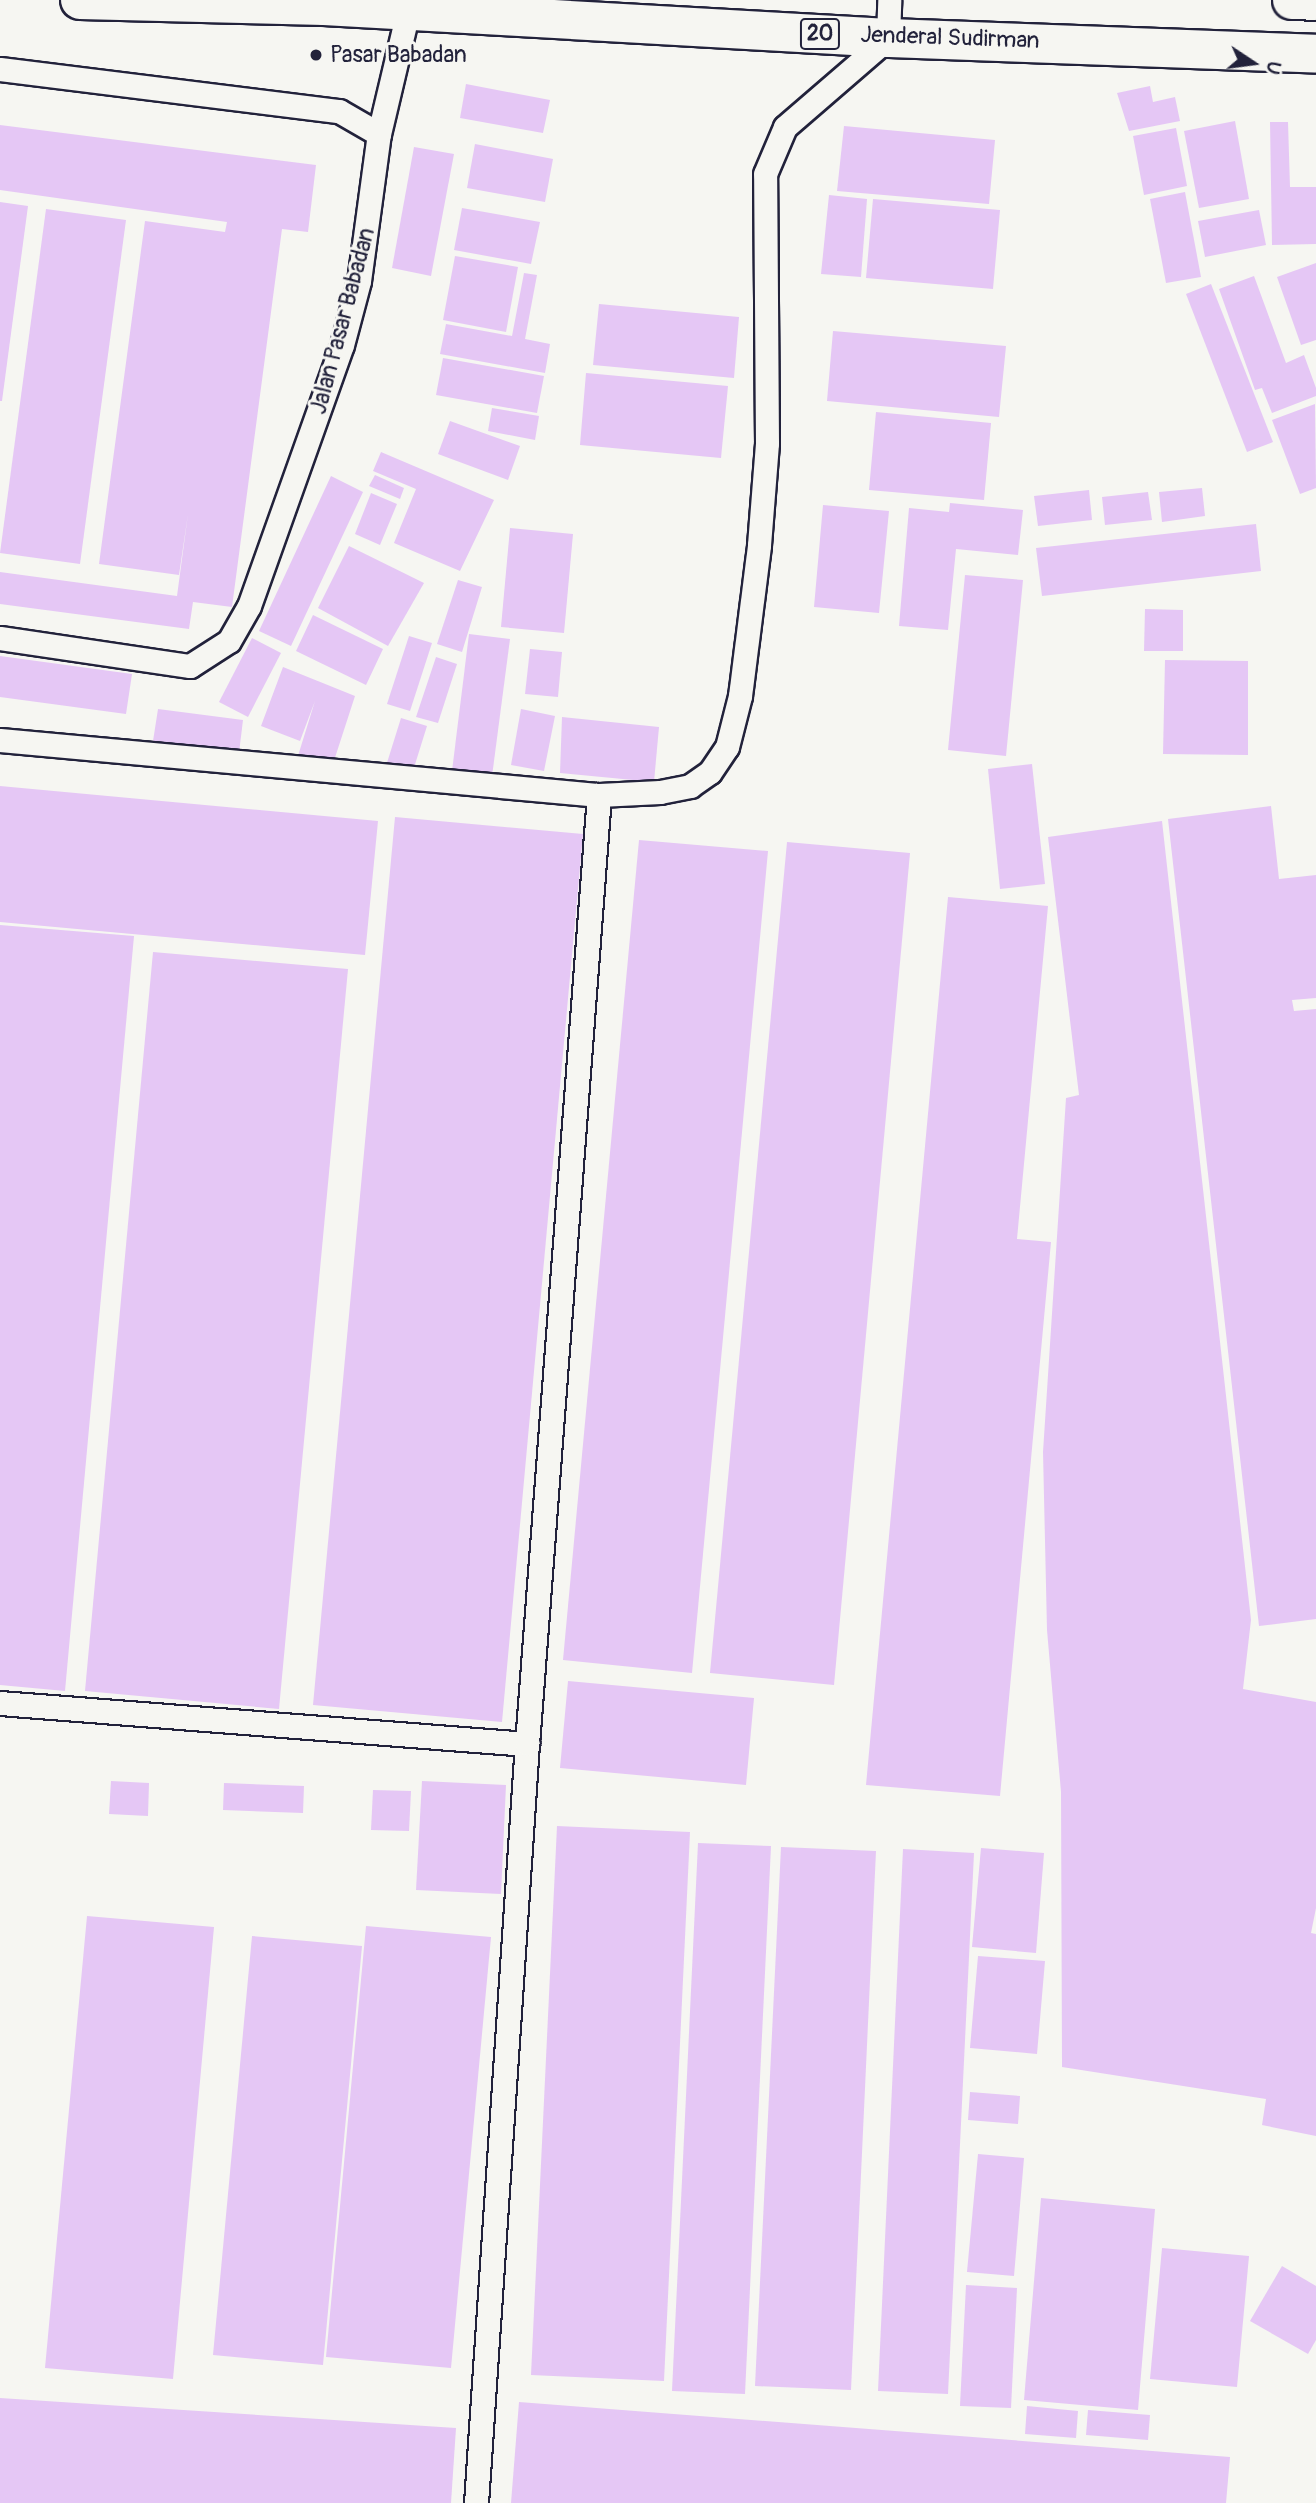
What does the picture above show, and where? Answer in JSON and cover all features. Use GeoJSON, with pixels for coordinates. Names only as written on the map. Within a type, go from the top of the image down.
{"type":"FeatureCollection","features":[{"type":"Feature","properties":{"kind":"highway","name":"Jenderal Sudirman"},"geometry":{"type":"LineString","coordinates":[[80,0],[408,11],[888,38],[1316,54]]}},
{"type":"Feature","properties":{"kind":"highway"},"geometry":{"type":"LineString","coordinates":[[1292,0],[1316,1]]}},
{"type":"Feature","properties":{"kind":"lane"},"geometry":{"type":"LineString","coordinates":[[0,740],[599,795],[690,786],[710,772],[727,747],[748,634],[767,443],[765,174],[785,127],[888,38],[889,0]]}},
{"type":"Feature","properties":{"kind":"lane","name":"Jalan Pasar Babadan"},"geometry":{"type":"LineString","coordinates":[[0,638],[190,666],[229,641],[249,606],[342,345],[372,210],[379,134],[408,11]]}},
{"type":"Feature","properties":{"kind":"lane"},"geometry":{"type":"LineString","coordinates":[[0,69],[339,111],[379,134]]}},
{"type":"Feature","properties":{"kind":"lane"},"geometry":{"type":"LineString","coordinates":[[476,2503],[527,1744],[599,795]]}},
{"type":"Feature","properties":{"kind":"lane"},"geometry":{"type":"LineString","coordinates":[[0,1703],[527,1744]]}},
{"type":"Feature","properties":{"kind":"building"},"geometry":{"type":"Polygon","coordinates":[[[466,84],[550,100],[543,133],[460,118],[466,84]]]}},
{"type":"Feature","properties":{"kind":"building"},"geometry":{"type":"Polygon","coordinates":[[[1150,86],[1153,102],[1175,97],[1180,121],[1129,131],[1117,93],[1150,86]]]}},
{"type":"Feature","properties":{"kind":"building"},"geometry":{"type":"Polygon","coordinates":[[[1235,121],[1249,199],[1199,208],[1184,131],[1235,121]]]}},
{"type":"Feature","properties":{"kind":"building"},"geometry":{"type":"Polygon","coordinates":[[[1270,122],[1288,122],[1290,187],[1316,187],[1316,244],[1272,245],[1270,122]]]}},
{"type":"Feature","properties":{"kind":"building"},"geometry":{"type":"Polygon","coordinates":[[[0,125],[316,165],[308,232],[282,229],[232,607],[193,602],[189,629],[0,604],[0,572],[177,596],[188,514],[179,575],[99,564],[145,221],[225,232],[227,222],[0,190],[0,125]]]}},
{"type":"Feature","properties":{"kind":"building"},"geometry":{"type":"Polygon","coordinates":[[[844,126],[995,140],[989,204],[837,191],[844,126]]]}},
{"type":"Feature","properties":{"kind":"building"},"geometry":{"type":"Polygon","coordinates":[[[1176,128],[1187,186],[1144,195],[1133,136],[1176,128]]]}},
{"type":"Feature","properties":{"kind":"building"},"geometry":{"type":"Polygon","coordinates":[[[475,144],[553,159],[545,202],[467,188],[475,144]]]}},
{"type":"Feature","properties":{"kind":"building"},"geometry":{"type":"Polygon","coordinates":[[[414,147],[454,154],[431,276],[392,268],[414,147]]]}},
{"type":"Feature","properties":{"kind":"building"},"geometry":{"type":"Polygon","coordinates":[[[1185,192],[1201,277],[1166,283],[1150,199],[1185,192]]]}},
{"type":"Feature","properties":{"kind":"building"},"geometry":{"type":"Polygon","coordinates":[[[829,195],[867,199],[861,277],[821,274],[829,195]]]}},
{"type":"Feature","properties":{"kind":"building"},"geometry":{"type":"Polygon","coordinates":[[[873,199],[1000,210],[993,289],[866,278],[873,199]]]}},
{"type":"Feature","properties":{"kind":"building"},"geometry":{"type":"Polygon","coordinates":[[[0,202],[28,206],[2,401],[0,401],[0,202]]]}},
{"type":"Feature","properties":{"kind":"building"},"geometry":{"type":"Polygon","coordinates":[[[462,208],[540,222],[531,264],[454,250],[462,208]]]}},
{"type":"Feature","properties":{"kind":"building"},"geometry":{"type":"Polygon","coordinates":[[[46,209],[126,220],[80,564],[0,553],[46,209]]]}},
{"type":"Feature","properties":{"kind":"building"},"geometry":{"type":"Polygon","coordinates":[[[1259,210],[1266,245],[1205,257],[1198,221],[1259,210]]]}},
{"type":"Feature","properties":{"kind":"building"},"geometry":{"type":"Polygon","coordinates":[[[455,256],[518,267],[506,332],[443,320],[455,256]]]}},
{"type":"Feature","properties":{"kind":"building"},"geometry":{"type":"Polygon","coordinates":[[[1316,263],[1316,340],[1301,345],[1277,277],[1316,263]]]}},
{"type":"Feature","properties":{"kind":"building"},"geometry":{"type":"Polygon","coordinates":[[[524,273],[537,275],[525,339],[550,344],[545,373],[440,354],[446,324],[512,336],[524,273]]]}},
{"type":"Feature","properties":{"kind":"building"},"geometry":{"type":"Polygon","coordinates":[[[1254,276],[1286,363],[1304,355],[1316,388],[1316,396],[1272,413],[1262,388],[1255,390],[1219,289],[1254,276]]]}},
{"type":"Feature","properties":{"kind":"building"},"geometry":{"type":"Polygon","coordinates":[[[1211,284],[1273,442],[1247,452],[1186,294],[1211,284]]]}},
{"type":"Feature","properties":{"kind":"building"},"geometry":{"type":"Polygon","coordinates":[[[599,304],[739,317],[734,378],[593,365],[599,304]]]}},
{"type":"Feature","properties":{"kind":"building"},"geometry":{"type":"Polygon","coordinates":[[[833,331],[1006,346],[999,417],[827,401],[833,331]]]}},
{"type":"Feature","properties":{"kind":"building"},"geometry":{"type":"Polygon","coordinates":[[[443,358],[544,376],[537,413],[436,395],[443,358]]]}},
{"type":"Feature","properties":{"kind":"building"},"geometry":{"type":"Polygon","coordinates":[[[586,373],[728,386],[721,458],[580,445],[586,373]]]}},
{"type":"Feature","properties":{"kind":"building"},"geometry":{"type":"Polygon","coordinates":[[[1315,404],[1316,488],[1300,494],[1272,420],[1315,404]]]}},
{"type":"Feature","properties":{"kind":"building"},"geometry":{"type":"Polygon","coordinates":[[[492,408],[539,416],[535,440],[488,431],[492,408]]]}},
{"type":"Feature","properties":{"kind":"building"},"geometry":{"type":"Polygon","coordinates":[[[876,412],[991,423],[984,500],[869,490],[876,412]]]}},
{"type":"Feature","properties":{"kind":"building"},"geometry":{"type":"Polygon","coordinates":[[[450,421],[520,446],[508,480],[438,454],[450,421]]]}},
{"type":"Feature","properties":{"kind":"building"},"geometry":{"type":"Polygon","coordinates":[[[381,452],[494,500],[460,571],[394,543],[416,489],[373,471],[381,452]]]}},
{"type":"Feature","properties":{"kind":"building"},"geometry":{"type":"Polygon","coordinates":[[[375,475],[404,488],[400,499],[369,486],[375,475]]]}},
{"type":"Feature","properties":{"kind":"building"},"geometry":{"type":"Polygon","coordinates":[[[331,476],[363,492],[291,646],[259,631],[331,476]]]}},
{"type":"Feature","properties":{"kind":"building"},"geometry":{"type":"Polygon","coordinates":[[[1202,488],[1205,516],[1162,522],[1159,492],[1202,488]]]}},
{"type":"Feature","properties":{"kind":"building"},"geometry":{"type":"Polygon","coordinates":[[[1089,490],[1092,520],[1038,526],[1034,496],[1089,490]]]}},
{"type":"Feature","properties":{"kind":"building"},"geometry":{"type":"Polygon","coordinates":[[[1148,492],[1152,520],[1105,525],[1102,497],[1148,492]]]}},
{"type":"Feature","properties":{"kind":"building"},"geometry":{"type":"Polygon","coordinates":[[[371,493],[397,504],[380,545],[355,534],[371,493]]]}},
{"type":"Feature","properties":{"kind":"building"},"geometry":{"type":"Polygon","coordinates":[[[950,503],[1023,510],[1018,555],[956,549],[948,630],[899,626],[909,508],[949,512],[950,503]]]}},
{"type":"Feature","properties":{"kind":"building"},"geometry":{"type":"Polygon","coordinates":[[[823,505],[889,511],[879,613],[814,607],[823,505]]]}},
{"type":"Feature","properties":{"kind":"building"},"geometry":{"type":"Polygon","coordinates":[[[1256,524],[1261,571],[1042,596],[1036,548],[1256,524]]]}},
{"type":"Feature","properties":{"kind":"building"},"geometry":{"type":"Polygon","coordinates":[[[510,528],[573,534],[564,633],[501,627],[510,528]]]}},
{"type":"Feature","properties":{"kind":"building"},"geometry":{"type":"Polygon","coordinates":[[[349,546],[424,583],[388,646],[318,608],[349,546]]]}},
{"type":"Feature","properties":{"kind":"building"},"geometry":{"type":"Polygon","coordinates":[[[965,575],[1023,580],[1006,756],[948,750],[965,575]]]}},
{"type":"Feature","properties":{"kind":"building"},"geometry":{"type":"Polygon","coordinates":[[[458,580],[482,587],[462,652],[437,644],[458,580]]]}},
{"type":"Feature","properties":{"kind":"building"},"geometry":{"type":"Polygon","coordinates":[[[1145,609],[1183,610],[1183,651],[1144,651],[1145,609]]]}},
{"type":"Feature","properties":{"kind":"building"},"geometry":{"type":"Polygon","coordinates":[[[313,615],[383,649],[366,685],[296,651],[313,615]]]}},
{"type":"Feature","properties":{"kind":"building"},"geometry":{"type":"Polygon","coordinates":[[[469,634],[510,639],[491,784],[451,779],[469,634]]]}},
{"type":"Feature","properties":{"kind":"building"},"geometry":{"type":"Polygon","coordinates":[[[409,636],[432,643],[410,711],[387,704],[409,636]]]}},
{"type":"Feature","properties":{"kind":"building"},"geometry":{"type":"Polygon","coordinates":[[[252,638],[281,653],[248,717],[219,702],[252,638]]]}},
{"type":"Feature","properties":{"kind":"building"},"geometry":{"type":"Polygon","coordinates":[[[530,649],[562,652],[558,697],[525,694],[530,649]]]}},
{"type":"Feature","properties":{"kind":"building"},"geometry":{"type":"Polygon","coordinates":[[[0,656],[132,674],[126,714],[0,697],[0,656]]]}},
{"type":"Feature","properties":{"kind":"building"},"geometry":{"type":"Polygon","coordinates":[[[436,657],[457,664],[438,723],[416,717],[436,657]]]}},
{"type":"Feature","properties":{"kind":"building"},"geometry":{"type":"Polygon","coordinates":[[[1165,660],[1248,661],[1248,755],[1163,754],[1165,660]]]}},
{"type":"Feature","properties":{"kind":"building"},"geometry":{"type":"Polygon","coordinates":[[[283,667],[355,696],[331,770],[297,759],[315,701],[300,741],[261,726],[283,667]]]}},
{"type":"Feature","properties":{"kind":"building"},"geometry":{"type":"Polygon","coordinates":[[[158,709],[243,720],[239,753],[153,741],[158,709]]]}},
{"type":"Feature","properties":{"kind":"building"},"geometry":{"type":"Polygon","coordinates":[[[521,709],[555,716],[544,771],[511,765],[521,709]]]}},
{"type":"Feature","properties":{"kind":"building"},"geometry":{"type":"Polygon","coordinates":[[[562,717],[659,727],[654,782],[560,773],[562,717]]]}},
{"type":"Feature","properties":{"kind":"building"},"geometry":{"type":"Polygon","coordinates":[[[401,718],[427,726],[412,774],[386,766],[401,718]]]}},
{"type":"Feature","properties":{"kind":"building"},"geometry":{"type":"Polygon","coordinates":[[[1032,764],[1045,884],[1000,889],[988,769],[1032,764]]]}},
{"type":"Feature","properties":{"kind":"building"},"geometry":{"type":"Polygon","coordinates":[[[0,786],[378,821],[365,955],[0,922],[0,786]]]}},
{"type":"Feature","properties":{"kind":"building"},"geometry":{"type":"Polygon","coordinates":[[[1271,806],[1279,879],[1316,875],[1316,998],[1292,1000],[1294,1011],[1316,1009],[1316,1619],[1259,1626],[1168,819],[1271,806]]]}},
{"type":"Feature","properties":{"kind":"building"},"geometry":{"type":"Polygon","coordinates":[[[395,817],[583,834],[502,1722],[313,1705],[395,817]]]}},
{"type":"Feature","properties":{"kind":"building"},"geometry":{"type":"Polygon","coordinates":[[[1162,821],[1251,1620],[1243,1689],[1316,1702],[1316,1908],[1311,1933],[1316,1934],[1316,2136],[1262,2125],[1266,2099],[1062,2067],[1061,1792],[1047,1630],[1043,1452],[1066,1098],[1079,1095],[1048,837],[1162,821]]]}},
{"type":"Feature","properties":{"kind":"building"},"geometry":{"type":"Polygon","coordinates":[[[639,840],[768,851],[692,1673],[563,1660],[639,840]]]}},
{"type":"Feature","properties":{"kind":"building"},"geometry":{"type":"Polygon","coordinates":[[[787,842],[910,853],[834,1685],[710,1673],[787,842]]]}},
{"type":"Feature","properties":{"kind":"building"},"geometry":{"type":"Polygon","coordinates":[[[948,897],[1048,906],[1017,1239],[1051,1242],[1000,1796],[866,1785],[948,897]]]}},
{"type":"Feature","properties":{"kind":"building"},"geometry":{"type":"Polygon","coordinates":[[[0,925],[134,936],[65,1691],[0,1685],[0,925]]]}},
{"type":"Feature","properties":{"kind":"building"},"geometry":{"type":"Polygon","coordinates":[[[153,952],[348,969],[279,1709],[85,1691],[153,952]]]}},
{"type":"Feature","properties":{"kind":"building"},"geometry":{"type":"Polygon","coordinates":[[[568,1681],[754,1698],[746,1785],[560,1768],[568,1681]]]}},
{"type":"Feature","properties":{"kind":"building"},"geometry":{"type":"Polygon","coordinates":[[[111,1781],[149,1783],[148,1816],[109,1814],[111,1781]]]}},
{"type":"Feature","properties":{"kind":"building"},"geometry":{"type":"Polygon","coordinates":[[[422,1781],[506,1785],[501,1894],[416,1890],[422,1781]]]}},
{"type":"Feature","properties":{"kind":"building"},"geometry":{"type":"Polygon","coordinates":[[[224,1783],[304,1786],[303,1813],[223,1810],[224,1783]]]}},
{"type":"Feature","properties":{"kind":"building"},"geometry":{"type":"Polygon","coordinates":[[[373,1790],[411,1791],[409,1831],[371,1830],[373,1790]]]}},
{"type":"Feature","properties":{"kind":"building"},"geometry":{"type":"Polygon","coordinates":[[[557,1826],[690,1832],[664,2381],[531,2375],[557,1826]]]}},
{"type":"Feature","properties":{"kind":"building"},"geometry":{"type":"Polygon","coordinates":[[[698,1843],[771,1846],[745,2394],[672,2391],[698,1843]]]}},
{"type":"Feature","properties":{"kind":"building"},"geometry":{"type":"Polygon","coordinates":[[[781,1847],[876,1851],[851,2390],[755,2386],[781,1847]]]}},
{"type":"Feature","properties":{"kind":"building"},"geometry":{"type":"Polygon","coordinates":[[[981,1848],[1044,1853],[1036,1953],[972,1947],[981,1848]]]}},
{"type":"Feature","properties":{"kind":"building"},"geometry":{"type":"Polygon","coordinates":[[[903,1849],[974,1853],[948,2394],[878,2391],[903,1849]]]}},
{"type":"Feature","properties":{"kind":"building"},"geometry":{"type":"Polygon","coordinates":[[[87,1916],[214,1927],[173,2379],[45,2368],[87,1916]]]}},
{"type":"Feature","properties":{"kind":"building"},"geometry":{"type":"Polygon","coordinates":[[[366,1926],[491,1937],[451,2368],[326,2357],[366,1926]]]}},
{"type":"Feature","properties":{"kind":"building"},"geometry":{"type":"Polygon","coordinates":[[[252,1936],[362,1946],[323,2365],[213,2355],[252,1936]]]}},
{"type":"Feature","properties":{"kind":"building"},"geometry":{"type":"Polygon","coordinates":[[[978,1956],[1045,1961],[1037,2054],[970,2048],[978,1956]]]}},
{"type":"Feature","properties":{"kind":"building"},"geometry":{"type":"Polygon","coordinates":[[[970,2092],[1020,2096],[1018,2124],[968,2120],[970,2092]]]}},
{"type":"Feature","properties":{"kind":"building"},"geometry":{"type":"Polygon","coordinates":[[[978,2154],[1024,2158],[1014,2276],[967,2272],[978,2154]]]}},
{"type":"Feature","properties":{"kind":"building"},"geometry":{"type":"Polygon","coordinates":[[[1041,2198],[1155,2209],[1138,2410],[1024,2400],[1041,2198]]]}},
{"type":"Feature","properties":{"kind":"building"},"geometry":{"type":"Polygon","coordinates":[[[1162,2248],[1249,2256],[1237,2387],[1150,2379],[1162,2248]]]}},
{"type":"Feature","properties":{"kind":"building"},"geometry":{"type":"Polygon","coordinates":[[[1282,2266],[1316,2286],[1316,2340],[1308,2354],[1250,2321],[1282,2266]]]}},
{"type":"Feature","properties":{"kind":"building"},"geometry":{"type":"Polygon","coordinates":[[[966,2285],[1017,2288],[1011,2408],[960,2406],[966,2285]]]}},
{"type":"Feature","properties":{"kind":"building"},"geometry":{"type":"Polygon","coordinates":[[[0,2398],[456,2428],[451,2503],[0,2503],[0,2398]]]}},
{"type":"Feature","properties":{"kind":"building"},"geometry":{"type":"Polygon","coordinates":[[[519,2402],[1230,2457],[1226,2503],[511,2503],[519,2402]]]}},
{"type":"Feature","properties":{"kind":"building"},"geometry":{"type":"Polygon","coordinates":[[[1027,2406],[1078,2411],[1076,2438],[1025,2434],[1027,2406]]]}},
{"type":"Feature","properties":{"kind":"building"},"geometry":{"type":"Polygon","coordinates":[[[1088,2410],[1150,2415],[1148,2440],[1086,2435],[1088,2410]]]}},
{"type":"Feature","properties":{"kind":"place","name":"Pasar Babadan"},"geometry":{"type":"Point","coordinates":[316,55]}}]}
